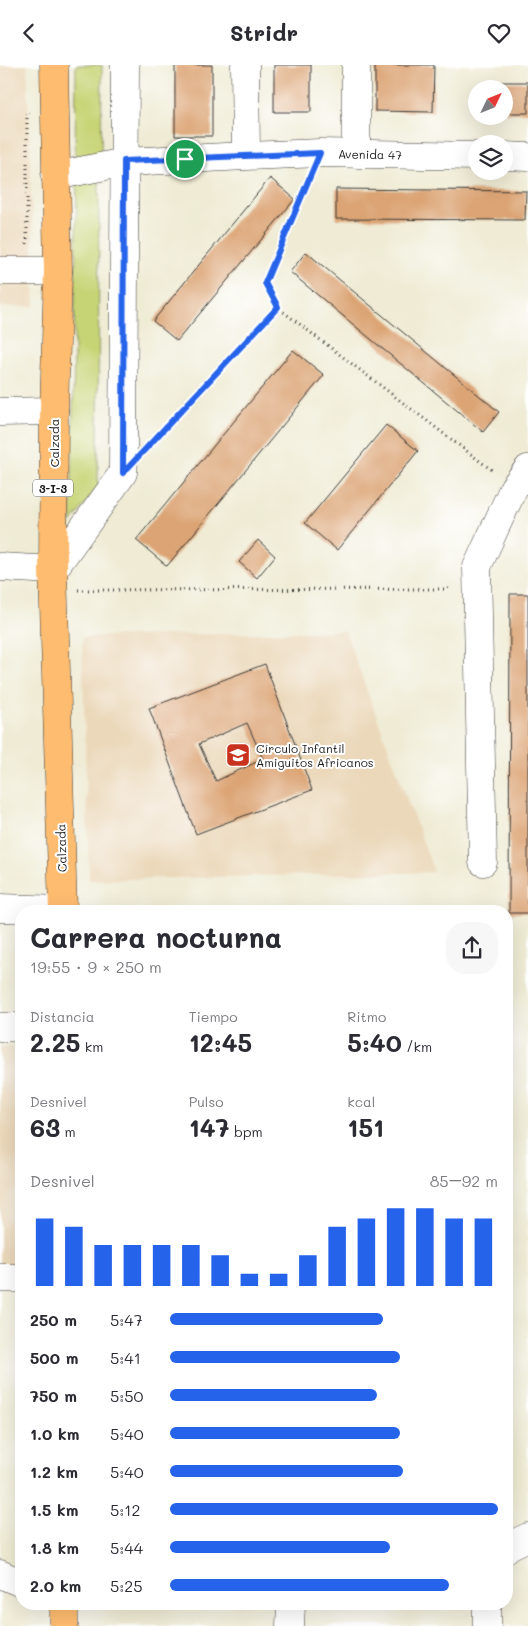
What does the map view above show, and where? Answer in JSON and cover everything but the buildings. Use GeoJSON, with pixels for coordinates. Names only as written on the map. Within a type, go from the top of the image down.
{"type":"FeatureCollection","features":[{"type":"Feature","properties":{"kind":"main road","name":"Calzada"},"geometry":{"type":"LineString","coordinates":[[54,65],[58,271],[54,411],[53,580],[62,905]]}},
{"type":"Feature","properties":{"kind":"main road"},"geometry":{"type":"LineString","coordinates":[[64,1610],[64,1626]]}},
{"type":"Feature","properties":{"kind":"street"},"geometry":{"type":"LineString","coordinates":[[0,567],[53,580],[123,473],[125,65]]}},
{"type":"Feature","properties":{"kind":"street"},"geometry":{"type":"LineString","coordinates":[[245,65],[246,156]]}},
{"type":"Feature","properties":{"kind":"street"},"geometry":{"type":"LineString","coordinates":[[356,65],[356,154]]}},
{"type":"Feature","properties":{"kind":"street","name":"Avenida 47"},"geometry":{"type":"LineString","coordinates":[[55,176],[124,161],[320,153],[468,156]]}},
{"type":"Feature","properties":{"kind":"street"},"geometry":{"type":"LineString","coordinates":[[513,156],[528,157]]}},
{"type":"Feature","properties":{"kind":"street"},"geometry":{"type":"LineString","coordinates":[[0,271],[58,271]]}},
{"type":"Feature","properties":{"kind":"street"},"geometry":{"type":"LineString","coordinates":[[0,412],[54,411]]}},
{"type":"Feature","properties":{"kind":"street"},"geometry":{"type":"LineString","coordinates":[[484,862],[477,567],[521,478]]}},
{"type":"Feature","properties":{"kind":"street"},"geometry":{"type":"LineString","coordinates":[[0,907],[15,908]]}},
{"type":"Feature","properties":{"kind":"street"},"geometry":{"type":"LineString","coordinates":[[0,1027],[15,1027]]}},
{"type":"Feature","properties":{"kind":"street"},"geometry":{"type":"LineString","coordinates":[[0,1278],[15,1278]]}},
{"type":"Feature","properties":{"kind":"street"},"geometry":{"type":"LineString","coordinates":[[513,1544],[528,1537]]}},
{"type":"Feature","properties":{"kind":"street"},"geometry":{"type":"LineString","coordinates":[[0,1574],[15,1580]]}},
{"type":"Feature","properties":{"kind":"street"},"geometry":{"type":"LineString","coordinates":[[290,1610],[290,1626]]}},
{"type":"Feature","properties":{"kind":"street"},"geometry":{"type":"LineString","coordinates":[[487,1610],[487,1626]]}},
{"type":"Feature","properties":{"kind":"path"},"geometry":{"type":"LineString","coordinates":[[27,104],[28,271]]}},
{"type":"Feature","properties":{"kind":"path"},"geometry":{"type":"LineString","coordinates":[[320,153],[265,283],[278,307],[521,478]]}},
{"type":"Feature","properties":{"kind":"path"},"geometry":{"type":"LineString","coordinates":[[150,444],[278,307]]}},
{"type":"Feature","properties":{"kind":"path"},"geometry":{"type":"LineString","coordinates":[[53,580],[478,589]]}},
{"type":"Feature","properties":{"kind":"shaded area"},"geometry":{"type":"Polygon","coordinates":[[[0,65],[27,65],[35,306],[0,307],[0,65]]]}},
{"type":"Feature","properties":{"kind":"shaded area","name":"Círculo Infantil Amiguitos Africanos"},"geometry":{"type":"Polygon","coordinates":[[[345,631],[434,872],[89,880],[82,637],[345,631]]]}},
{"type":"Feature","properties":{"kind":"shaded area"},"geometry":{"type":"Polygon","coordinates":[[[0,1047],[15,1047],[15,1264],[0,1264],[0,1047]]]}},
{"type":"Feature","properties":{"kind":"green space"},"geometry":{"type":"Polygon","coordinates":[[[76,65],[102,65],[101,177],[75,169],[76,65]]]}},
{"type":"Feature","properties":{"kind":"green space"},"geometry":{"type":"Polygon","coordinates":[[[99,178],[98,487],[71,523],[77,181],[99,178]]]}},
{"type":"Feature","properties":{"kind":"place","name":"Círculo Infantil Amiguitos Africanos"},"geometry":{"type":"Point","coordinates":[238,755]}},
{"type":"Feature","properties":{"kind":"route"},"geometry":{"type":"LineString","coordinates":[[320,153],[265,283],[278,307],[123,473],[124,161],[185,159],[320,153]]}}]}
